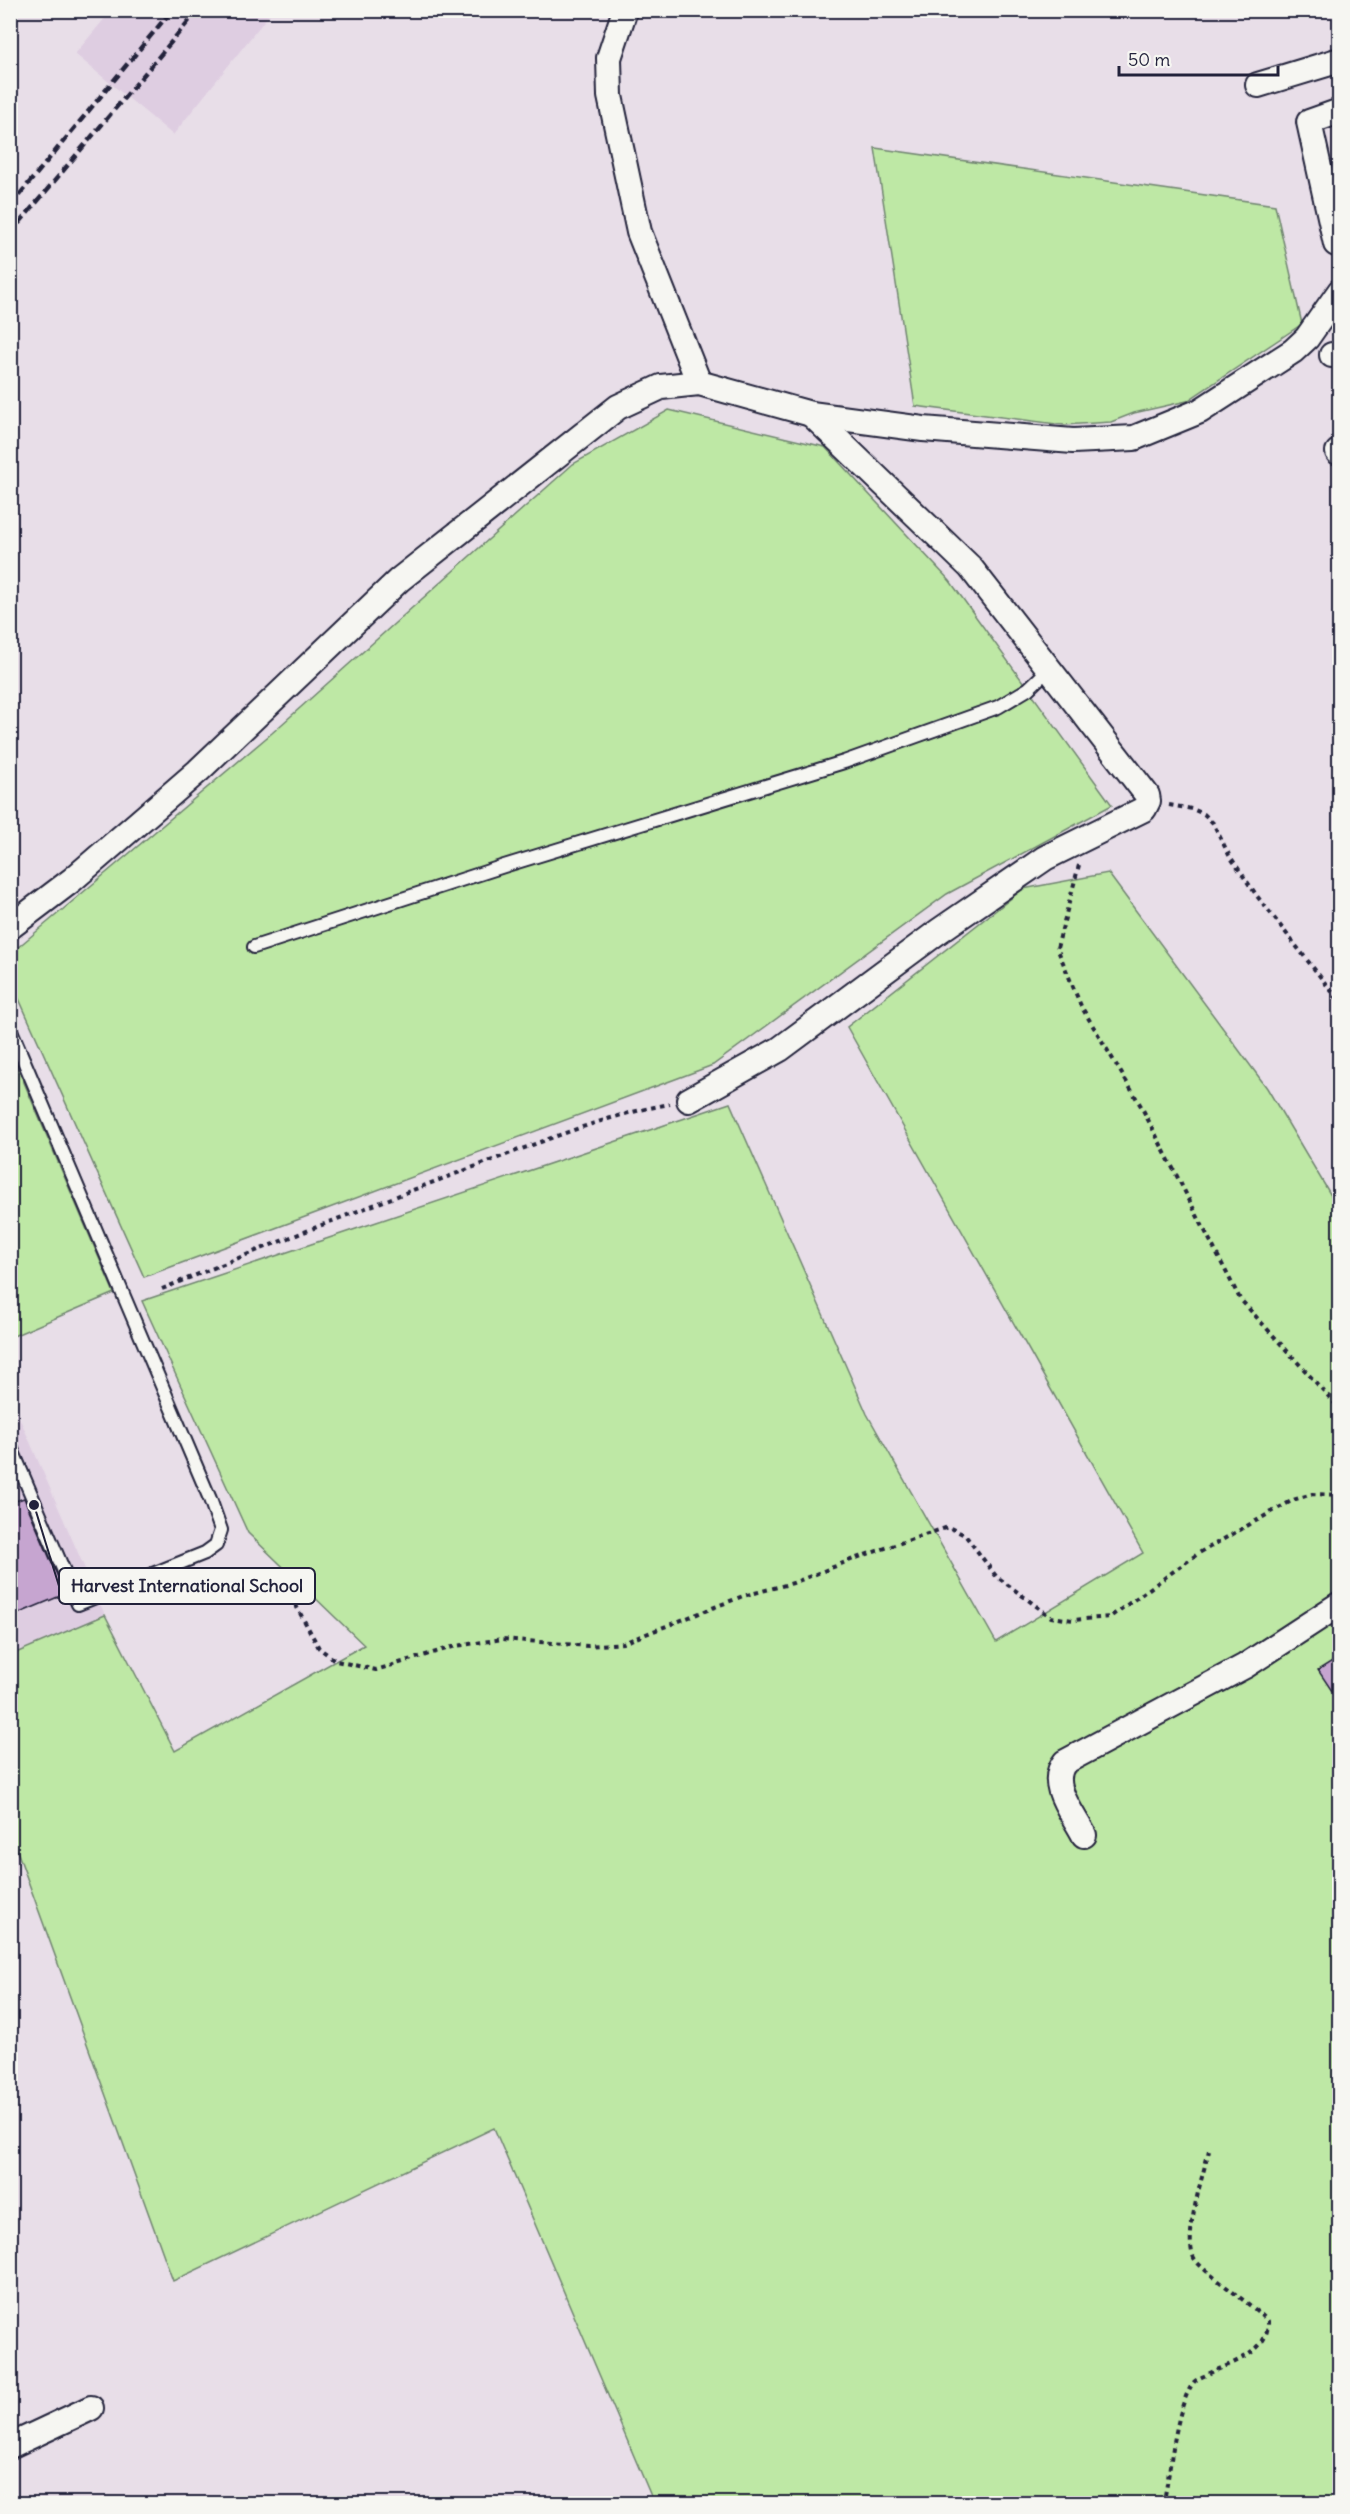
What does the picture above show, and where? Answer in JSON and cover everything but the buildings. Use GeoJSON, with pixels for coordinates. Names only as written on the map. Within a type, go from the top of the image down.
{"type":"FeatureCollection","features":[{"type":"Feature","properties":{"kind":"street"},"geometry":{"type":"LineString","coordinates":[[625,10],[609,58],[610,96],[639,232],[699,383]]}},
{"type":"Feature","properties":{"kind":"street"},"geometry":{"type":"LineString","coordinates":[[1258,86],[1340,60]]}},
{"type":"Feature","properties":{"kind":"street"},"geometry":{"type":"LineString","coordinates":[[1336,244],[1309,122],[1340,111]]}},
{"type":"Feature","properties":{"kind":"street"},"geometry":{"type":"LineString","coordinates":[[10,927],[72,880],[198,771],[399,580],[488,507],[618,407],[661,387],[699,383],[811,414],[924,429],[1073,441],[1134,438],[1200,411],[1293,351],[1307,338],[1340,291]]}},
{"type":"Feature","properties":{"kind":"street"},"geometry":{"type":"LineString","coordinates":[[688,1100],[780,1049],[939,931],[1045,858],[1144,809],[1148,801],[1147,795],[970,567],[811,414]]}},
{"type":"Feature","properties":{"kind":"street"},"geometry":{"type":"LineString","coordinates":[[1084,1834],[1057,1783],[1058,1771],[1065,1762],[1245,1665],[1340,1604]]}},
{"type":"Feature","properties":{"kind":"street"},"geometry":{"type":"LineString","coordinates":[[10,2446],[91,2408]]}},
{"type":"Feature","properties":{"kind":"lane"},"geometry":{"type":"LineString","coordinates":[[254,947],[504,866],[844,762],[998,707],[1028,689],[1048,669]]}},
{"type":"Feature","properties":{"kind":"lane"},"geometry":{"type":"LineString","coordinates":[[10,1028],[210,1499],[221,1530],[216,1545],[205,1553],[78,1604],[10,1445]]}},
{"type":"Feature","properties":{"kind":"path"},"geometry":{"type":"LineString","coordinates":[[1148,801],[1192,809],[1208,819],[1257,896],[1340,1002]]}},
{"type":"Feature","properties":{"kind":"path"},"geometry":{"type":"LineString","coordinates":[[1086,838],[1057,948],[1080,1006],[1141,1106],[1240,1299],[1340,1409]]}},
{"type":"Feature","properties":{"kind":"path"},"geometry":{"type":"LineString","coordinates":[[162,1289],[316,1226],[522,1149],[626,1112],[688,1100]]}},
{"type":"Feature","properties":{"kind":"path"},"geometry":{"type":"LineString","coordinates":[[287,1589],[319,1647],[336,1661],[376,1670],[456,1646],[503,1639],[588,1646],[623,1643],[743,1596],[794,1583],[856,1558],[948,1527],[965,1535],[996,1576],[1051,1617],[1082,1620],[1110,1617],[1199,1553],[1293,1500],[1312,1494],[1340,1495]]}},
{"type":"Feature","properties":{"kind":"path"},"geometry":{"type":"LineString","coordinates":[[1163,2504],[1184,2404],[1195,2380],[1236,2362],[1260,2346],[1268,2332],[1268,2321],[1258,2310],[1195,2260],[1189,2240],[1209,2150]]}},
{"type":"Feature","properties":{"kind":"shaded area"},"geometry":{"type":"Polygon","coordinates":[[[111,11],[272,11],[173,135],[75,54],[111,11]]]}},
{"type":"Feature","properties":{"kind":"shaded area"},"geometry":{"type":"Polygon","coordinates":[[[10,1396],[105,1615],[11,1654],[10,1654],[10,1396]]]}},
{"type":"Feature","properties":{"kind":"green space"},"geometry":{"type":"Polygon","coordinates":[[[875,148],[1275,205],[1302,324],[1187,401],[1134,413],[1111,422],[1064,425],[915,406],[875,148]]]}},
{"type":"Feature","properties":{"kind":"green space"},"geometry":{"type":"Polygon","coordinates":[[[669,410],[825,447],[950,581],[1112,805],[947,894],[713,1065],[144,1277],[11,981],[10,954],[272,733],[573,464],[669,410]]]}},
{"type":"Feature","properties":{"kind":"green space"},"geometry":{"type":"Polygon","coordinates":[[[1108,873],[1267,1088],[1339,1209],[1339,2503],[654,2503],[494,2128],[173,2281],[11,1834],[11,1655],[105,1615],[175,1751],[364,1645],[248,1533],[142,1301],[730,1103],[867,1414],[996,1642],[1143,1553],[847,1027],[1023,889],[1108,873]]]}},
{"type":"Feature","properties":{"kind":"green space"},"geometry":{"type":"Polygon","coordinates":[[[11,1052],[114,1293],[10,1337],[11,1052]]]}},
{"type":"Feature","properties":{"kind":"railway"},"geometry":{"type":"LineString","coordinates":[[10,206],[172,10]]}},
{"type":"Feature","properties":{"kind":"railway"},"geometry":{"type":"LineString","coordinates":[[10,234],[198,10]]}},
{"type":"Feature","properties":{"kind":"place","name":"Harvest International School"},"geometry":{"type":"Point","coordinates":[34,1505]}}]}
